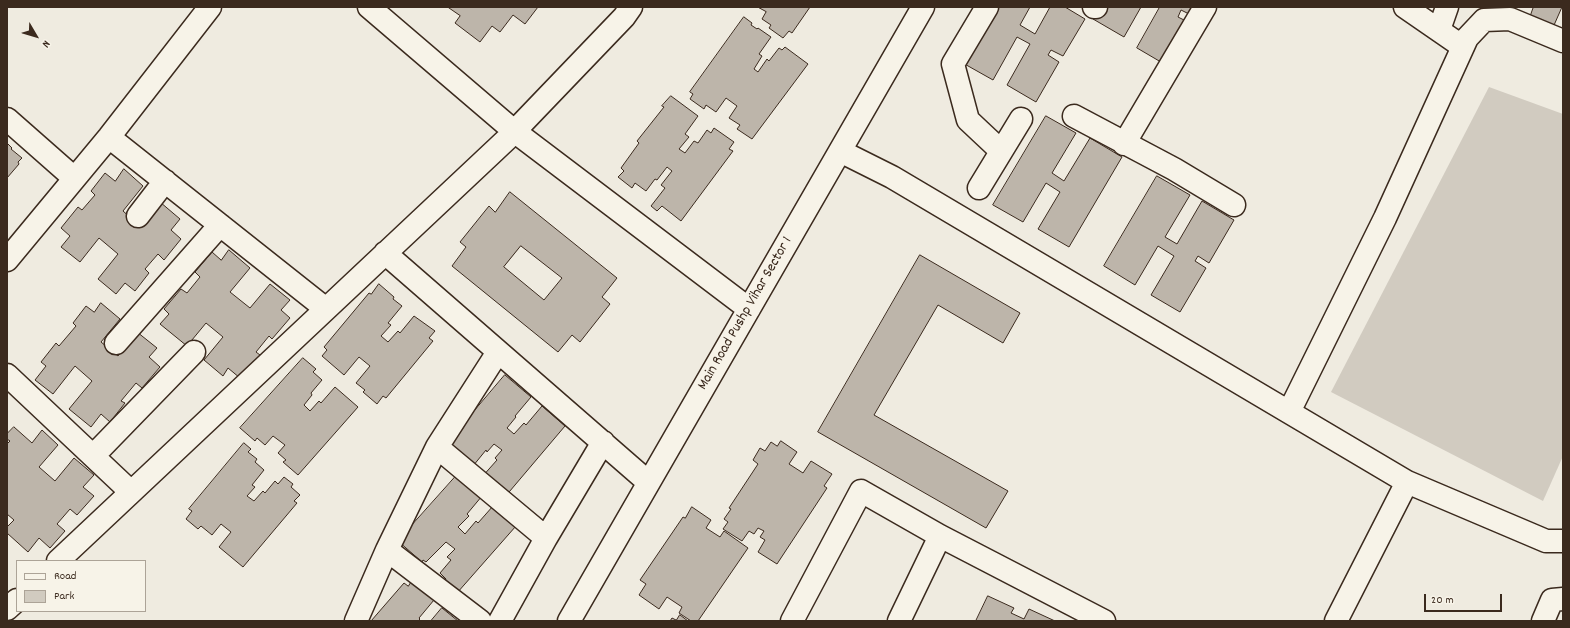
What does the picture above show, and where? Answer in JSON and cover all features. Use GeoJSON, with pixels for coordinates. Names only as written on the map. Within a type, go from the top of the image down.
{"type":"FeatureCollection","features":[{"type":"Feature","properties":{"kind":"street"},"geometry":{"type":"LineString","coordinates":[[7,260],[109,137],[210,7]]}},
{"type":"Feature","properties":{"kind":"street"},"geometry":{"type":"LineString","coordinates":[[369,7],[514,131],[749,309]]}},
{"type":"Feature","properties":{"kind":"street"},"geometry":{"type":"LineString","coordinates":[[59,560],[514,131],[624,17],[631,7]]}},
{"type":"Feature","properties":{"kind":"street","name":"Main Road Pushp Vihar Sector 1"},"geometry":{"type":"LineString","coordinates":[[568,621],[923,7]]}},
{"type":"Feature","properties":{"kind":"street"},"geometry":{"type":"LineString","coordinates":[[988,7],[953,64],[968,120],[1001,151]]}},
{"type":"Feature","properties":{"kind":"street"},"geometry":{"type":"LineString","coordinates":[[1124,144],[1205,7]]}},
{"type":"Feature","properties":{"kind":"street"},"geometry":{"type":"LineString","coordinates":[[1405,7],[1463,47]]}},
{"type":"Feature","properties":{"kind":"street"},"geometry":{"type":"LineString","coordinates":[[1439,30],[1447,7]]}},
{"type":"Feature","properties":{"kind":"street"},"geometry":{"type":"LineString","coordinates":[[1288,412],[1385,218],[1467,38],[1484,20],[1510,19],[1563,41]]}},
{"type":"Feature","properties":{"kind":"street"},"geometry":{"type":"LineString","coordinates":[[1074,116],[1124,144],[1174,169],[1234,205]]}},
{"type":"Feature","properties":{"kind":"street"},"geometry":{"type":"LineString","coordinates":[[7,119],[74,178]]}},
{"type":"Feature","properties":{"kind":"street"},"geometry":{"type":"LineString","coordinates":[[979,188],[1021,119]]}},
{"type":"Feature","properties":{"kind":"street"},"geometry":{"type":"LineString","coordinates":[[109,137],[326,309]]}},
{"type":"Feature","properties":{"kind":"street"},"geometry":{"type":"LineString","coordinates":[[840,151],[892,177],[1408,482],[1546,541],[1563,541]]}},
{"type":"Feature","properties":{"kind":"street"},"geometry":{"type":"LineString","coordinates":[[138,216],[165,181]]}},
{"type":"Feature","properties":{"kind":"street"},"geometry":{"type":"LineString","coordinates":[[116,343],[220,225]]}},
{"type":"Feature","properties":{"kind":"street"},"geometry":{"type":"LineString","coordinates":[[385,253],[648,482]]}},
{"type":"Feature","properties":{"kind":"street"},"geometry":{"type":"LineString","coordinates":[[93,456],[194,352]]}},
{"type":"Feature","properties":{"kind":"street"},"geometry":{"type":"LineString","coordinates":[[356,621],[387,550],[437,447],[498,352]]}},
{"type":"Feature","properties":{"kind":"street"},"geometry":{"type":"LineString","coordinates":[[7,375],[131,492]]}},
{"type":"Feature","properties":{"kind":"street"},"geometry":{"type":"LineString","coordinates":[[500,621],[546,538],[603,442]]}},
{"type":"Feature","properties":{"kind":"street"},"geometry":{"type":"LineString","coordinates":[[437,447],[546,538]]}},
{"type":"Feature","properties":{"kind":"street"},"geometry":{"type":"LineString","coordinates":[[1336,621],[1408,482]]}},
{"type":"Feature","properties":{"kind":"street"},"geometry":{"type":"LineString","coordinates":[[792,621],[861,491],[940,536],[1093,618]]}},
{"type":"Feature","properties":{"kind":"street"},"geometry":{"type":"LineString","coordinates":[[899,621],[940,536]]}},
{"type":"Feature","properties":{"kind":"street"},"geometry":{"type":"LineString","coordinates":[[387,550],[480,621]]}},
{"type":"Feature","properties":{"kind":"street"},"geometry":{"type":"LineString","coordinates":[[1543,621],[1552,600],[1563,599]]}},
{"type":"Feature","properties":{"kind":"street"},"geometry":{"type":"LineString","coordinates":[[7,609],[16,601]]}},
{"type":"Feature","properties":{"kind":"green space"},"geometry":{"type":"Polygon","coordinates":[[[1489,87],[1563,114],[1563,456],[1543,501],[1331,392],[1489,87]]]}},
{"type":"Feature","properties":{"kind":"building"},"geometry":{"type":"Polygon","coordinates":[[[448,7],[538,7],[525,24],[513,15],[500,32],[492,26],[480,42],[455,23],[460,16],[448,7]]]}},
{"type":"Feature","properties":{"kind":"building"},"geometry":{"type":"Polygon","coordinates":[[[758,7],[810,7],[792,33],[789,31],[783,38],[769,28],[771,25],[762,19],[766,12],[758,7]]]}},
{"type":"Feature","properties":{"kind":"building"},"geometry":{"type":"Polygon","coordinates":[[[992,7],[1030,7],[1020,25],[1035,34],[1050,7],[1065,7],[1085,19],[1063,56],[1051,50],[1048,55],[1059,62],[1036,102],[1007,85],[1030,44],[1017,37],[993,80],[961,62],[992,7]]]}},
{"type":"Feature","properties":{"kind":"building"},"geometry":{"type":"Polygon","coordinates":[[[1100,7],[1141,7],[1124,37],[1093,19],[1100,7]]]}},
{"type":"Feature","properties":{"kind":"building"},"geometry":{"type":"Polygon","coordinates":[[[1160,7],[1198,7],[1193,16],[1181,10],[1178,17],[1190,23],[1166,65],[1137,48],[1160,7]]]}},
{"type":"Feature","properties":{"kind":"building"},"geometry":{"type":"Polygon","coordinates":[[[1530,7],[1562,7],[1551,32],[1528,22],[1533,8],[1530,7]]]}},
{"type":"Feature","properties":{"kind":"building"},"geometry":{"type":"Polygon","coordinates":[[[744,17],[752,23],[751,25],[771,37],[759,54],[762,56],[754,69],[758,72],[767,59],[769,61],[779,48],[782,50],[785,47],[808,64],[752,139],[737,129],[740,125],[729,118],[737,106],[726,98],[716,112],[706,105],[704,109],[690,99],[693,94],[690,92],[744,17]]]}},
{"type":"Feature","properties":{"kind":"building"},"geometry":{"type":"Polygon","coordinates":[[[671,96],[698,116],[685,134],[689,137],[679,149],[685,153],[694,141],[698,143],[707,130],[711,133],[714,128],[734,142],[729,149],[733,151],[681,221],[662,206],[657,211],[651,206],[665,188],[661,185],[672,171],[667,167],[646,191],[635,183],[632,188],[618,177],[624,171],[621,168],[639,143],[637,141],[671,96]]]}},
{"type":"Feature","properties":{"kind":"building"},"geometry":{"type":"Polygon","coordinates":[[[1046,116],[1076,133],[1052,173],[1064,181],[1090,138],[1122,157],[1069,247],[1038,229],[1060,192],[1046,183],[1023,222],[993,205],[1046,116]]]}},
{"type":"Feature","properties":{"kind":"building"},"geometry":{"type":"Polygon","coordinates":[[[7,143],[12,148],[11,149],[22,158],[7,178],[7,143]]]}},
{"type":"Feature","properties":{"kind":"building"},"geometry":{"type":"Polygon","coordinates":[[[124,169],[143,186],[123,211],[140,226],[160,202],[180,219],[171,230],[181,239],[164,260],[158,254],[145,269],[149,273],[135,291],[125,283],[116,294],[98,279],[118,254],[99,238],[80,262],[61,247],[70,236],[61,228],[78,207],[82,210],[95,195],[91,191],[105,173],[115,181],[124,169]]]}},
{"type":"Feature","properties":{"kind":"building"},"geometry":{"type":"Polygon","coordinates":[[[1157,176],[1190,195],[1165,237],[1177,244],[1202,201],[1234,220],[1209,263],[1198,256],[1195,261],[1206,268],[1180,312],[1151,295],[1174,256],[1158,246],[1135,285],[1104,266],[1157,176]]]}},
{"type":"Feature","properties":{"kind":"building"},"geometry":{"type":"Polygon","coordinates":[[[510,192],[617,278],[602,297],[610,304],[580,342],[572,335],[558,352],[452,266],[466,247],[460,242],[489,206],[495,212],[510,192]],[[521,246],[504,267],[544,300],[562,278],[521,246]]]}},
{"type":"Feature","properties":{"kind":"building"},"geometry":{"type":"Polygon","coordinates":[[[229,250],[250,268],[230,292],[250,308],[270,284],[290,300],[281,310],[290,318],[272,339],[269,336],[256,352],[260,355],[240,378],[228,368],[223,376],[204,360],[223,337],[206,323],[187,346],[160,324],[169,314],[164,309],[181,289],[187,293],[200,277],[195,272],[212,252],[221,260],[229,250]]]}},
{"type":"Feature","properties":{"kind":"building"},"geometry":{"type":"Polygon","coordinates":[[[920,255],[1020,313],[1003,343],[938,305],[874,415],[1008,491],[986,528],[818,432],[920,255]]]}},
{"type":"Feature","properties":{"kind":"building"},"geometry":{"type":"Polygon","coordinates":[[[379,284],[402,306],[388,323],[391,325],[381,336],[388,342],[398,331],[400,333],[414,316],[435,331],[429,338],[433,341],[386,398],[383,396],[377,404],[363,392],[365,390],[356,383],[370,366],[359,357],[344,375],[322,356],[327,350],[324,347],[369,293],[371,294],[379,284]]]}},
{"type":"Feature","properties":{"kind":"building"},"geometry":{"type":"Polygon","coordinates":[[[101,303],[120,319],[101,342],[118,356],[137,332],[157,348],[149,357],[160,367],[142,388],[136,383],[121,401],[125,403],[110,422],[101,414],[91,427],[69,409],[92,381],[75,366],[53,394],[35,380],[46,366],[41,362],[56,343],[59,346],[76,326],[73,323],[86,306],[94,312],[101,303]]]}},
{"type":"Feature","properties":{"kind":"building"},"geometry":{"type":"Polygon","coordinates":[[[303,358],[316,369],[313,372],[322,380],[311,393],[312,395],[304,405],[310,411],[319,401],[321,403],[335,387],[358,407],[298,475],[283,462],[286,460],[278,453],[285,445],[273,436],[265,445],[257,438],[255,441],[240,428],[303,358]]]}},
{"type":"Feature","properties":{"kind":"building"},"geometry":{"type":"Polygon","coordinates":[[[505,375],[531,397],[507,428],[514,434],[524,423],[526,425],[542,406],[565,426],[504,498],[481,478],[497,460],[495,458],[502,450],[494,444],[487,452],[486,450],[473,466],[444,447],[505,375]]]}},
{"type":"Feature","properties":{"kind":"building"},"geometry":{"type":"Polygon","coordinates":[[[14,427],[32,443],[42,430],[58,445],[39,467],[55,481],[74,458],[94,475],[83,487],[94,496],[77,515],[70,509],[57,524],[65,531],[50,548],[39,538],[28,552],[7,533],[7,527],[14,520],[7,514],[7,444],[10,441],[7,439],[7,434],[14,427]]]}},
{"type":"Feature","properties":{"kind":"building"},"geometry":{"type":"Polygon","coordinates":[[[781,441],[797,452],[789,464],[803,473],[811,461],[832,474],[824,486],[827,488],[777,564],[758,552],[765,540],[760,537],[764,531],[758,528],[754,534],[749,531],[742,541],[723,529],[728,522],[724,519],[731,509],[729,508],[758,464],[753,460],[760,448],[765,451],[771,442],[777,446],[781,441]]]}},
{"type":"Feature","properties":{"kind":"building"},"geometry":{"type":"Polygon","coordinates":[[[244,443],[251,449],[248,452],[257,459],[255,462],[264,470],[252,485],[255,487],[247,496],[254,501],[263,491],[265,493],[275,481],[278,484],[284,477],[293,484],[291,487],[300,495],[294,501],[297,503],[243,567],[219,547],[231,532],[221,524],[212,535],[201,526],[198,529],[186,519],[192,511],[189,509],[244,443]]]}},
{"type":"Feature","properties":{"kind":"building"},"geometry":{"type":"Polygon","coordinates":[[[457,475],[482,496],[467,514],[469,516],[458,527],[465,534],[476,521],[478,523],[493,506],[516,526],[457,593],[444,582],[446,579],[440,573],[451,560],[447,557],[455,549],[446,542],[426,562],[423,560],[422,562],[398,541],[457,475]]]}},
{"type":"Feature","properties":{"kind":"building"},"geometry":{"type":"Polygon","coordinates":[[[692,507],[711,520],[706,528],[720,537],[724,531],[748,548],[698,621],[691,621],[679,613],[682,607],[667,597],[659,609],[639,595],[646,584],[640,580],[683,517],[685,518],[692,507]]]}},
{"type":"Feature","properties":{"kind":"building"},"geometry":{"type":"Polygon","coordinates":[[[412,581],[434,600],[418,621],[371,621],[404,583],[408,586],[412,581]]]}},
{"type":"Feature","properties":{"kind":"building"},"geometry":{"type":"Polygon","coordinates":[[[988,596],[1014,608],[1011,613],[1024,619],[1029,609],[1055,621],[976,621],[988,596]]]}},
{"type":"Feature","properties":{"kind":"building"},"geometry":{"type":"Polygon","coordinates":[[[442,608],[458,621],[431,621],[442,608]]]}},
{"type":"Feature","properties":{"kind":"building"},"geometry":{"type":"Polygon","coordinates":[[[680,615],[688,621],[670,621],[672,618],[676,620],[680,615]]]}}]}
